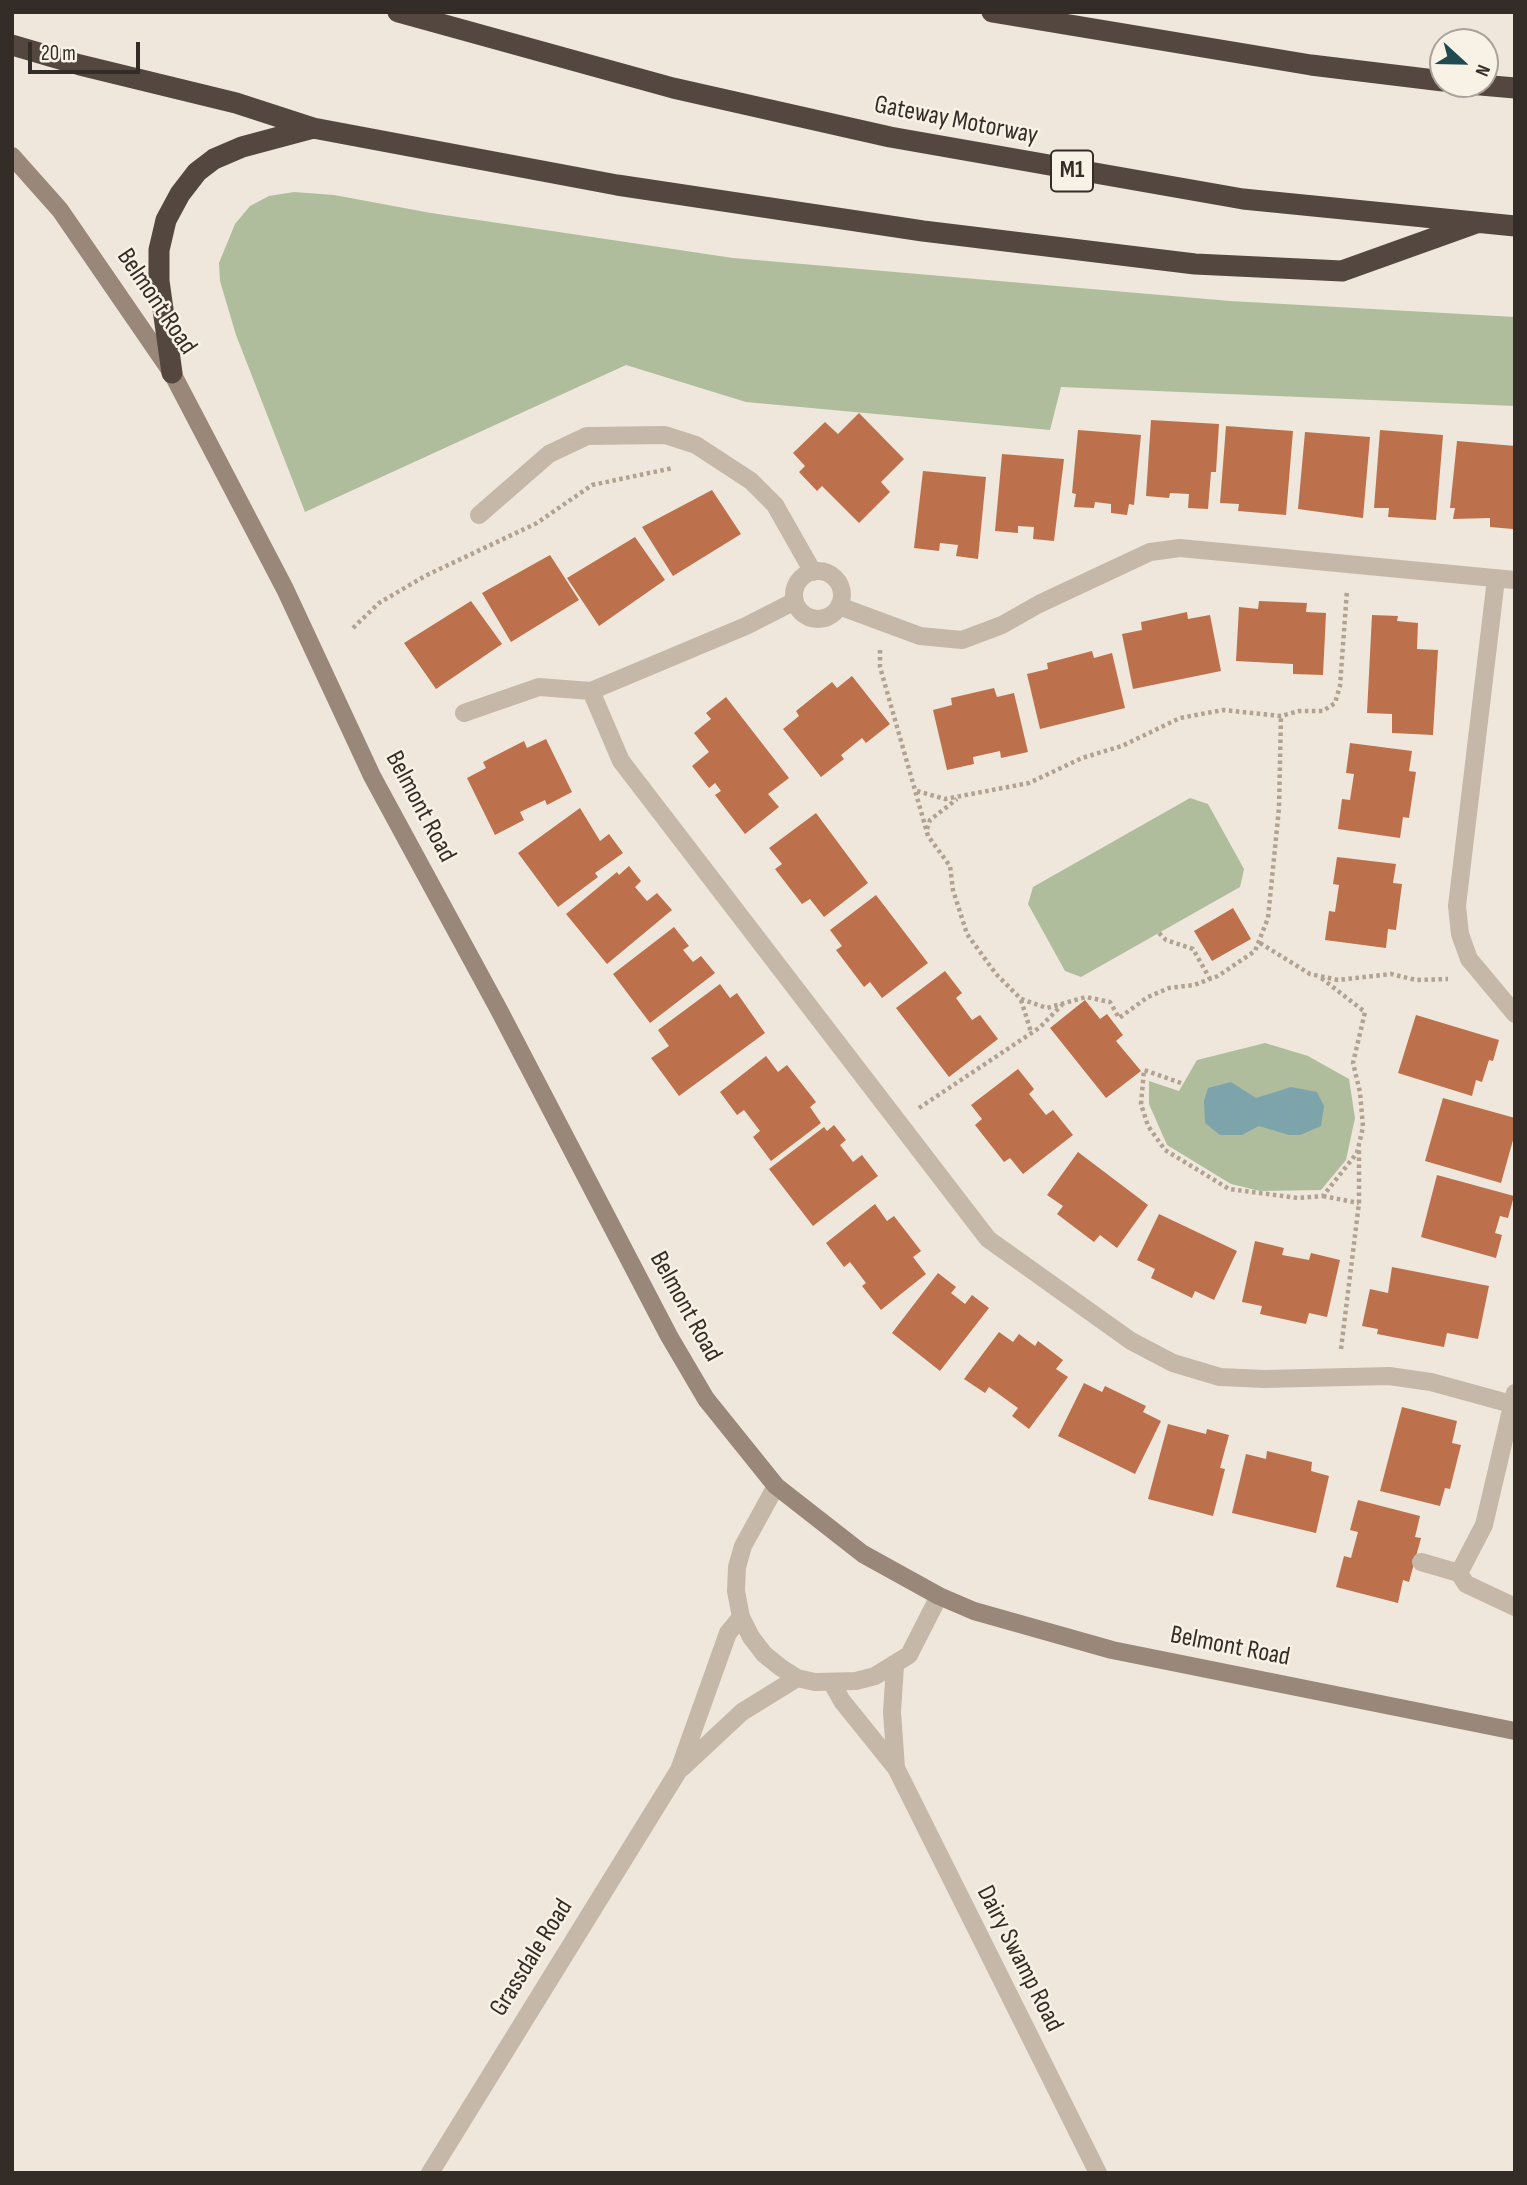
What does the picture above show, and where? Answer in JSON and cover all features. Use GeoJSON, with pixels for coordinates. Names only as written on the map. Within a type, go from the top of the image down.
{"type":"FeatureCollection","features":[{"type":"Feature","properties":{"kind":"highway","name":"Gateway Motorway"},"geometry":{"type":"LineString","coordinates":[[398,12],[673,88],[890,137],[1243,199],[1515,226]]}},
{"type":"Feature","properties":{"kind":"highway"},"geometry":{"type":"LineString","coordinates":[[992,12],[1311,65],[1429,79]]}},
{"type":"Feature","properties":{"kind":"highway"},"geometry":{"type":"LineString","coordinates":[[12,45],[79,65],[236,103],[313,128],[764,208],[1195,264],[1342,271],[1476,223]]}},
{"type":"Feature","properties":{"kind":"highway"},"geometry":{"type":"LineString","coordinates":[[173,373],[159,281],[159,250],[166,220],[180,194],[197,172],[215,159],[242,147],[313,128]]}},
{"type":"Feature","properties":{"kind":"main road","name":"Belmont Road"},"geometry":{"type":"LineString","coordinates":[[12,156],[60,210],[173,373],[285,589],[372,776],[499,1010],[669,1336],[706,1399],[776,1486],[863,1554],[939,1596],[1014,1624],[1112,1650],[1515,1731]]}},
{"type":"Feature","properties":{"kind":"street"},"geometry":{"type":"LineString","coordinates":[[479,515],[549,454],[587,436],[664,435],[696,445],[751,481],[775,505],[813,572]]}},
{"type":"Feature","properties":{"kind":"street"},"geometry":{"type":"LineString","coordinates":[[839,606],[880,623],[946,641],[978,637],[1150,552],[1180,548],[1515,580]]}},
{"type":"Feature","properties":{"kind":"street"},"geometry":{"type":"LineString","coordinates":[[813,572],[822,572],[835,578],[841,592],[839,606],[829,616],[816,619],[803,613],[795,601],[797,583],[813,572]]}},
{"type":"Feature","properties":{"kind":"street"},"geometry":{"type":"LineString","coordinates":[[1496,579],[1457,906],[1460,934],[1480,975],[1515,1014]]}},
{"type":"Feature","properties":{"kind":"street"},"geometry":{"type":"LineString","coordinates":[[464,713],[539,687],[591,691],[746,626],[795,601]]}},
{"type":"Feature","properties":{"kind":"street"},"geometry":{"type":"LineString","coordinates":[[591,691],[621,761],[988,1239],[1131,1341],[1173,1363],[1220,1377],[1265,1380],[1389,1376],[1431,1382],[1514,1401],[1484,1525],[1460,1573]]}},
{"type":"Feature","properties":{"kind":"street"},"geometry":{"type":"LineString","coordinates":[[776,1486],[754,1523],[740,1557],[736,1591],[741,1617],[764,1654],[797,1678],[832,1683],[875,1676],[895,1666],[909,1654],[920,1638],[939,1596]]}},
{"type":"Feature","properties":{"kind":"street"},"geometry":{"type":"LineString","coordinates":[[1421,1562],[1460,1573],[1466,1584],[1515,1607]]}},
{"type":"Feature","properties":{"kind":"street","name":"Grassdale Road"},"geometry":{"type":"LineString","coordinates":[[430,2173],[679,1770],[728,1633],[741,1617]]}},
{"type":"Feature","properties":{"kind":"street","name":"Dairy Swamp Road"},"geometry":{"type":"LineString","coordinates":[[895,1666],[892,1712],[895,1768]]}},
{"type":"Feature","properties":{"kind":"street","name":"Grassdale Road"},"geometry":{"type":"LineString","coordinates":[[679,1770],[742,1712],[797,1678]]}},
{"type":"Feature","properties":{"kind":"street","name":"Dairy Swamp Road"},"geometry":{"type":"LineString","coordinates":[[832,1683],[842,1701],[895,1768],[1098,2173]]}},
{"type":"Feature","properties":{"kind":"path"},"geometry":{"type":"LineString","coordinates":[[353,628],[379,603],[425,576],[537,523],[592,485],[626,476],[687,466]]}},
{"type":"Feature","properties":{"kind":"path"},"geometry":{"type":"LineString","coordinates":[[917,791],[945,799],[1029,783],[1082,758],[1122,746],[1181,718],[1223,710],[1281,716],[1299,711],[1324,711],[1335,702],[1340,686],[1349,565]]}},
{"type":"Feature","properties":{"kind":"path"},"geometry":{"type":"LineString","coordinates":[[880,623],[880,667],[926,830],[950,866],[953,890],[967,934],[996,974],[1021,999],[1047,1007],[1086,997],[1110,1002],[1119,1018],[1148,997],[1169,988],[1210,979],[1255,951],[1268,918],[1279,808],[1281,716]]}},
{"type":"Feature","properties":{"kind":"path"},"geometry":{"type":"LineString","coordinates":[[926,830],[930,820],[948,804],[962,797]]}},
{"type":"Feature","properties":{"kind":"path"},"geometry":{"type":"LineString","coordinates":[[1159,933],[1166,940],[1194,949],[1210,979]]}},
{"type":"Feature","properties":{"kind":"path"},"geometry":{"type":"LineString","coordinates":[[1260,943],[1310,974],[1338,980],[1391,975],[1416,980],[1480,975]]}},
{"type":"Feature","properties":{"kind":"path"},"geometry":{"type":"LineString","coordinates":[[1320,976],[1365,1012],[1353,1063],[1360,1092],[1363,1127],[1359,1146],[1357,1153],[1323,1196]]}},
{"type":"Feature","properties":{"kind":"path"},"geometry":{"type":"LineString","coordinates":[[1021,999],[1031,1032]]}},
{"type":"Feature","properties":{"kind":"path"},"geometry":{"type":"LineString","coordinates":[[898,1122],[1031,1032],[1063,1004]]}},
{"type":"Feature","properties":{"kind":"path"},"geometry":{"type":"LineString","coordinates":[[1181,1083],[1144,1070],[1141,1104],[1148,1126],[1165,1150],[1229,1189],[1298,1198],[1323,1196],[1359,1203]]}},
{"type":"Feature","properties":{"kind":"path"},"geometry":{"type":"LineString","coordinates":[[1337,1378],[1359,1203],[1359,1146]]}},
{"type":"Feature","properties":{"kind":"green space"},"geometry":{"type":"Polygon","coordinates":[[[294,192],[334,195],[431,213],[733,258],[1230,301],[1515,317],[1515,406],[1061,387],[1050,430],[746,402],[626,365],[305,512],[236,335],[220,281],[219,263],[235,224],[250,206],[269,196],[294,192]]]}},
{"type":"Feature","properties":{"kind":"green space"},"geometry":{"type":"Polygon","coordinates":[[[1190,798],[1208,804],[1244,869],[1240,887],[1081,977],[1065,971],[1028,904],[1033,887],[1190,798]]]}},
{"type":"Feature","properties":{"kind":"green space"},"geometry":{"type":"Polygon","coordinates":[[[1265,1043],[1308,1056],[1349,1079],[1355,1118],[1346,1160],[1321,1190],[1260,1191],[1231,1184],[1167,1145],[1149,1104],[1149,1081],[1179,1091],[1197,1060],[1265,1043]]]}},
{"type":"Feature","properties":{"kind":"water"},"geometry":{"type":"Polygon","coordinates":[[[1231,1082],[1256,1098],[1291,1087],[1317,1092],[1324,1106],[1321,1126],[1300,1135],[1289,1135],[1259,1126],[1242,1135],[1220,1135],[1205,1123],[1204,1101],[1208,1088],[1231,1082]]]}},
{"type":"Feature","properties":{"kind":"building"},"geometry":{"type":"Polygon","coordinates":[[[859,413],[904,459],[881,482],[890,492],[859,523],[822,486],[817,491],[799,472],[805,466],[793,453],[825,422],[838,434],[859,413]]]}},
{"type":"Feature","properties":{"kind":"building"},"geometry":{"type":"Polygon","coordinates":[[[1151,420],[1219,424],[1216,472],[1211,472],[1208,509],[1188,508],[1189,494],[1170,493],[1169,498],[1146,496],[1151,420]]]}},
{"type":"Feature","properties":{"kind":"building"},"geometry":{"type":"Polygon","coordinates":[[[1226,426],[1293,431],[1286,515],[1238,511],[1239,504],[1220,503],[1226,426]]]}},
{"type":"Feature","properties":{"kind":"building"},"geometry":{"type":"Polygon","coordinates":[[[1078,430],[1141,435],[1134,505],[1129,504],[1127,515],[1111,513],[1111,504],[1095,502],[1094,508],[1074,507],[1076,494],[1072,493],[1078,430]]]}},
{"type":"Feature","properties":{"kind":"building"},"geometry":{"type":"Polygon","coordinates":[[[1380,430],[1443,435],[1436,520],[1388,517],[1389,508],[1374,508],[1380,430]]]}},
{"type":"Feature","properties":{"kind":"building"},"geometry":{"type":"Polygon","coordinates":[[[1305,432],[1370,437],[1363,518],[1298,509],[1305,432]]]}},
{"type":"Feature","properties":{"kind":"building"},"geometry":{"type":"Polygon","coordinates":[[[1457,441],[1515,446],[1513,529],[1490,527],[1490,518],[1453,519],[1455,508],[1450,508],[1457,441]]]}},
{"type":"Feature","properties":{"kind":"building"},"geometry":{"type":"Polygon","coordinates":[[[1002,454],[1064,459],[1054,541],[1033,539],[1034,527],[1018,526],[1018,533],[995,531],[1002,454]]]}},
{"type":"Feature","properties":{"kind":"building"},"geometry":{"type":"Polygon","coordinates":[[[923,471],[986,477],[978,559],[956,556],[958,545],[940,543],[939,551],[914,548],[923,471]]]}},
{"type":"Feature","properties":{"kind":"building"},"geometry":{"type":"Polygon","coordinates":[[[712,490],[741,534],[673,576],[642,527],[712,490]]]}},
{"type":"Feature","properties":{"kind":"building"},"geometry":{"type":"Polygon","coordinates":[[[635,537],[665,580],[599,626],[567,578],[635,537]]]}},
{"type":"Feature","properties":{"kind":"building"},"geometry":{"type":"Polygon","coordinates":[[[550,555],[579,600],[511,642],[482,593],[550,555]]]}},
{"type":"Feature","properties":{"kind":"building"},"geometry":{"type":"Polygon","coordinates":[[[471,601],[502,644],[436,689],[404,643],[471,601]]]}},
{"type":"Feature","properties":{"kind":"building"},"geometry":{"type":"Polygon","coordinates":[[[1259,601],[1307,603],[1306,612],[1326,613],[1323,675],[1293,674],[1293,664],[1236,661],[1239,607],[1258,609],[1259,601]]]}},
{"type":"Feature","properties":{"kind":"building"},"geometry":{"type":"Polygon","coordinates":[[[1187,612],[1188,619],[1210,615],[1221,671],[1133,689],[1122,634],[1142,630],[1141,622],[1187,612]]]}},
{"type":"Feature","properties":{"kind":"building"},"geometry":{"type":"Polygon","coordinates":[[[1372,615],[1398,616],[1397,621],[1418,623],[1417,649],[1438,650],[1433,735],[1392,733],[1392,714],[1367,713],[1372,615]]]}},
{"type":"Feature","properties":{"kind":"building"},"geometry":{"type":"Polygon","coordinates":[[[1092,651],[1094,658],[1112,653],[1125,708],[1040,729],[1027,674],[1048,669],[1047,663],[1092,651]]]}},
{"type":"Feature","properties":{"kind":"building"},"geometry":{"type":"Polygon","coordinates":[[[852,676],[890,724],[866,743],[862,738],[841,755],[844,759],[821,777],[783,729],[799,716],[796,711],[832,682],[837,688],[852,676]]]}},
{"type":"Feature","properties":{"kind":"building"},"geometry":{"type":"Polygon","coordinates":[[[994,688],[997,697],[1014,693],[1028,752],[1001,758],[1000,751],[973,757],[974,764],[947,770],[933,710],[952,705],[951,698],[994,688]]]}},
{"type":"Feature","properties":{"kind":"building"},"geometry":{"type":"Polygon","coordinates":[[[726,697],[789,778],[768,794],[779,807],[745,834],[715,795],[721,791],[715,783],[709,788],[692,766],[709,752],[694,733],[711,719],[706,713],[726,697]]]}},
{"type":"Feature","properties":{"kind":"building"},"geometry":{"type":"Polygon","coordinates":[[[546,739],[572,792],[547,805],[545,800],[520,812],[524,820],[495,835],[467,778],[486,768],[483,762],[524,741],[527,748],[546,739]]]}},
{"type":"Feature","properties":{"kind":"building"},"geometry":{"type":"Polygon","coordinates":[[[1350,743],[1412,751],[1409,771],[1416,772],[1409,818],[1403,817],[1400,838],[1338,829],[1342,799],[1350,800],[1354,774],[1346,773],[1350,743]]]}},
{"type":"Feature","properties":{"kind":"building"},"geometry":{"type":"Polygon","coordinates":[[[580,808],[600,841],[609,834],[623,853],[595,873],[598,877],[558,907],[518,853],[580,808]]]}},
{"type":"Feature","properties":{"kind":"building"},"geometry":{"type":"Polygon","coordinates":[[[816,813],[868,883],[824,917],[810,899],[802,904],[775,869],[782,864],[769,848],[816,813]]]}},
{"type":"Feature","properties":{"kind":"building"},"geometry":{"type":"Polygon","coordinates":[[[1337,857],[1396,864],[1393,883],[1402,884],[1396,930],[1388,929],[1386,948],[1325,940],[1329,911],[1335,912],[1339,885],[1333,884],[1337,857]]]}},
{"type":"Feature","properties":{"kind":"building"},"geometry":{"type":"Polygon","coordinates":[[[629,866],[641,881],[635,887],[647,901],[657,893],[672,910],[607,964],[566,914],[617,872],[619,875],[629,866]]]}},
{"type":"Feature","properties":{"kind":"building"},"geometry":{"type":"Polygon","coordinates":[[[876,895],[928,963],[882,998],[870,982],[864,987],[836,950],[842,946],[830,930],[876,895]]]}},
{"type":"Feature","properties":{"kind":"building"},"geometry":{"type":"Polygon","coordinates":[[[1233,908],[1251,939],[1212,961],[1194,931],[1233,908]]]}},
{"type":"Feature","properties":{"kind":"building"},"geometry":{"type":"Polygon","coordinates":[[[674,927],[689,946],[683,950],[693,962],[701,956],[715,973],[650,1023],[613,974],[674,927]]]}},
{"type":"Feature","properties":{"kind":"building"},"geometry":{"type":"Polygon","coordinates":[[[945,971],[962,993],[956,998],[972,1020],[980,1015],[998,1039],[949,1077],[896,1008],[945,971]]]}},
{"type":"Feature","properties":{"kind":"building"},"geometry":{"type":"Polygon","coordinates":[[[720,984],[730,998],[737,993],[765,1033],[679,1096],[651,1058],[669,1046],[658,1030],[720,984]]]}},
{"type":"Feature","properties":{"kind":"building"},"geometry":{"type":"Polygon","coordinates":[[[1085,1000],[1100,1019],[1107,1014],[1123,1035],[1116,1041],[1141,1071],[1106,1098],[1050,1028],[1085,1000]]]}},
{"type":"Feature","properties":{"kind":"building"},"geometry":{"type":"Polygon","coordinates":[[[1416,1015],[1499,1040],[1493,1061],[1489,1060],[1482,1082],[1476,1080],[1472,1096],[1398,1073],[1416,1015]]]}},
{"type":"Feature","properties":{"kind":"building"},"geometry":{"type":"Polygon","coordinates":[[[766,1056],[778,1072],[787,1065],[816,1102],[810,1107],[821,1123],[771,1161],[753,1137],[760,1131],[744,1110],[737,1115],[720,1092],[766,1056]]]}},
{"type":"Feature","properties":{"kind":"building"},"geometry":{"type":"Polygon","coordinates":[[[1018,1069],[1034,1089],[1029,1094],[1046,1115],[1053,1110],[1073,1135],[1023,1174],[1010,1158],[1004,1162],[975,1125],[982,1119],[971,1105],[1018,1069]]]}},
{"type":"Feature","properties":{"kind":"building"},"geometry":{"type":"Polygon","coordinates":[[[1443,1098],[1515,1118],[1515,1133],[1501,1183],[1425,1161],[1443,1098]]]}},
{"type":"Feature","properties":{"kind":"building"},"geometry":{"type":"Polygon","coordinates":[[[834,1125],[846,1140],[840,1145],[853,1162],[862,1155],[878,1176],[813,1226],[769,1169],[824,1127],[827,1131],[834,1125]]]}},
{"type":"Feature","properties":{"kind":"building"},"geometry":{"type":"Polygon","coordinates":[[[1078,1152],[1148,1205],[1117,1248],[1100,1235],[1094,1242],[1057,1214],[1063,1206],[1047,1195],[1078,1152]]]}},
{"type":"Feature","properties":{"kind":"building"},"geometry":{"type":"Polygon","coordinates":[[[1437,1175],[1514,1196],[1508,1218],[1500,1216],[1495,1233],[1502,1235],[1496,1258],[1421,1237],[1437,1175]]]}},
{"type":"Feature","properties":{"kind":"building"},"geometry":{"type":"Polygon","coordinates":[[[875,1204],[887,1221],[894,1216],[921,1251],[913,1257],[926,1274],[881,1310],[862,1286],[866,1283],[850,1262],[844,1267],[826,1243],[875,1204]]]}},
{"type":"Feature","properties":{"kind":"building"},"geometry":{"type":"Polygon","coordinates":[[[1159,1214],[1237,1251],[1214,1300],[1195,1291],[1192,1298],[1151,1278],[1155,1269],[1137,1260],[1159,1214]]]}},
{"type":"Feature","properties":{"kind":"building"},"geometry":{"type":"Polygon","coordinates":[[[1255,1241],[1284,1248],[1282,1255],[1309,1260],[1311,1253],[1340,1260],[1327,1317],[1309,1313],[1306,1324],[1260,1314],[1262,1306],[1242,1302],[1255,1241]]]}},
{"type":"Feature","properties":{"kind":"building"},"geometry":{"type":"Polygon","coordinates":[[[1392,1267],[1489,1286],[1478,1339],[1447,1333],[1444,1347],[1377,1334],[1378,1329],[1362,1326],[1370,1289],[1388,1293],[1392,1267]]]}},
{"type":"Feature","properties":{"kind":"building"},"geometry":{"type":"Polygon","coordinates":[[[938,1273],[956,1287],[951,1293],[965,1304],[972,1295],[989,1308],[940,1371],[892,1333],[938,1273]]]}},
{"type":"Feature","properties":{"kind":"building"},"geometry":{"type":"Polygon","coordinates":[[[999,1332],[1013,1342],[1019,1334],[1035,1346],[1038,1341],[1063,1360],[1056,1369],[1068,1377],[1029,1429],[1012,1416],[1018,1408],[989,1387],[985,1393],[964,1379],[999,1332]]]}},
{"type":"Feature","properties":{"kind":"building"},"geometry":{"type":"Polygon","coordinates":[[[1084,1383],[1102,1392],[1105,1386],[1146,1406],[1143,1412],[1161,1421],[1135,1474],[1058,1436],[1084,1383]]]}},
{"type":"Feature","properties":{"kind":"building"},"geometry":{"type":"Polygon","coordinates":[[[1402,1407],[1457,1421],[1452,1443],[1461,1445],[1450,1489],[1445,1488],[1440,1506],[1380,1491],[1402,1407]]]}},
{"type":"Feature","properties":{"kind":"building"},"geometry":{"type":"Polygon","coordinates":[[[1168,1424],[1206,1434],[1207,1429],[1229,1435],[1220,1468],[1225,1469],[1213,1516],[1148,1499],[1168,1424]]]}},
{"type":"Feature","properties":{"kind":"building"},"geometry":{"type":"Polygon","coordinates":[[[1267,1451],[1312,1462],[1311,1471],[1329,1476],[1316,1533],[1232,1513],[1246,1454],[1266,1459],[1267,1451]]]}},
{"type":"Feature","properties":{"kind":"building"},"geometry":{"type":"Polygon","coordinates":[[[1358,1500],[1420,1516],[1415,1537],[1421,1538],[1409,1582],[1403,1580],[1398,1603],[1336,1587],[1344,1556],[1351,1558],[1358,1532],[1350,1530],[1358,1500]]]}}]}
